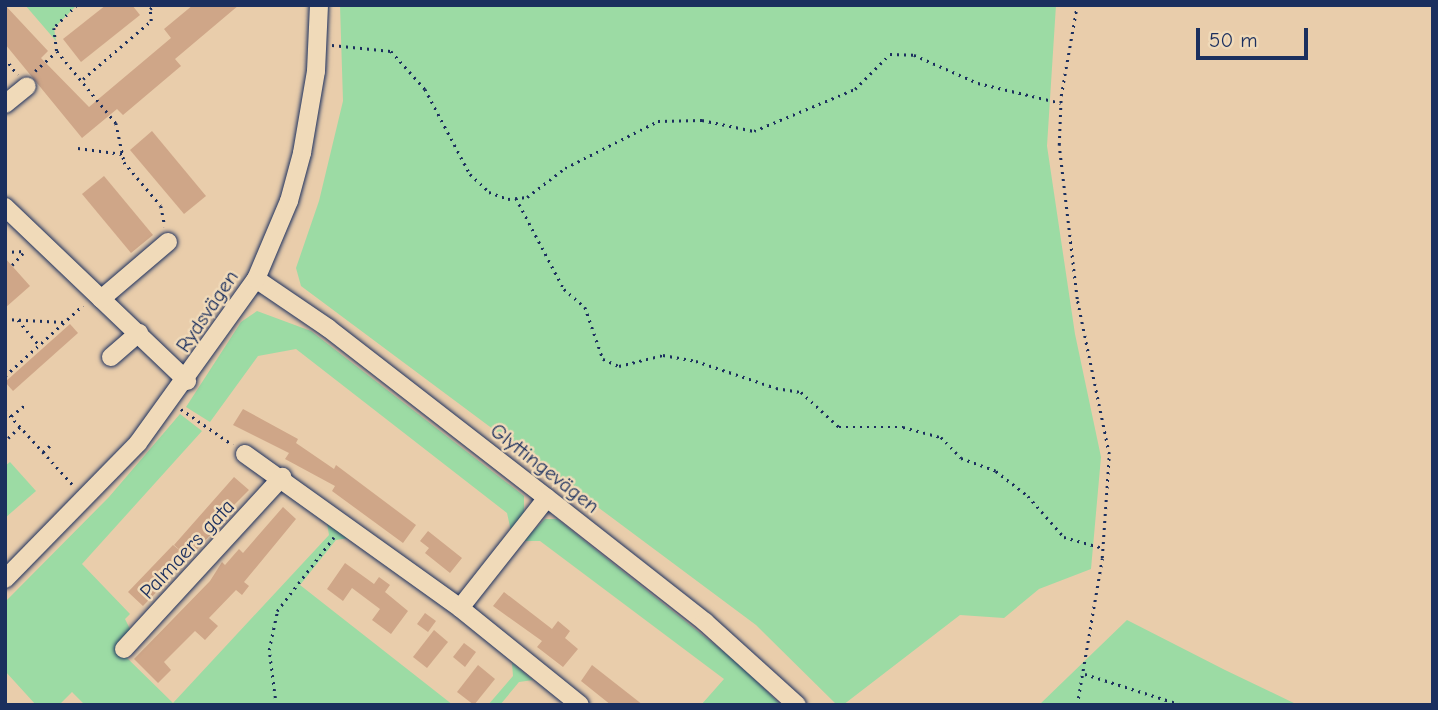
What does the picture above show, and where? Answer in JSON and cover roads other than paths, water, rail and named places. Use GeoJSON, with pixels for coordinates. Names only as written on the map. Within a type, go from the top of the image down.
{"type":"FeatureCollection","features":[{"type":"Feature","properties":{"kind":"street","name":"Rydsvägen"},"geometry":{"type":"LineString","coordinates":[[5,579],[87,500],[170,402],[256,279],[296,177],[313,102],[319,5]]}},
{"type":"Feature","properties":{"kind":"street"},"geometry":{"type":"LineString","coordinates":[[5,104],[27,86]]}},
{"type":"Feature","properties":{"kind":"street"},"geometry":{"type":"LineString","coordinates":[[5,206],[187,381]]}},
{"type":"Feature","properties":{"kind":"street"},"geometry":{"type":"LineString","coordinates":[[98,297],[169,242]]}},
{"type":"Feature","properties":{"kind":"street","name":"Glyttingevägen"},"geometry":{"type":"LineString","coordinates":[[256,279],[328,328],[705,622],[797,705]]}},
{"type":"Feature","properties":{"kind":"street"},"geometry":{"type":"LineString","coordinates":[[111,357],[138,333]]}},
{"type":"Feature","properties":{"kind":"street"},"geometry":{"type":"LineString","coordinates":[[246,454],[282,477],[460,608],[580,705]]}},
{"type":"Feature","properties":{"kind":"street","name":"Palmaers gata"},"geometry":{"type":"LineString","coordinates":[[124,649],[282,477]]}},
{"type":"Feature","properties":{"kind":"street"},"geometry":{"type":"LineString","coordinates":[[460,608],[547,498]]}}]}
